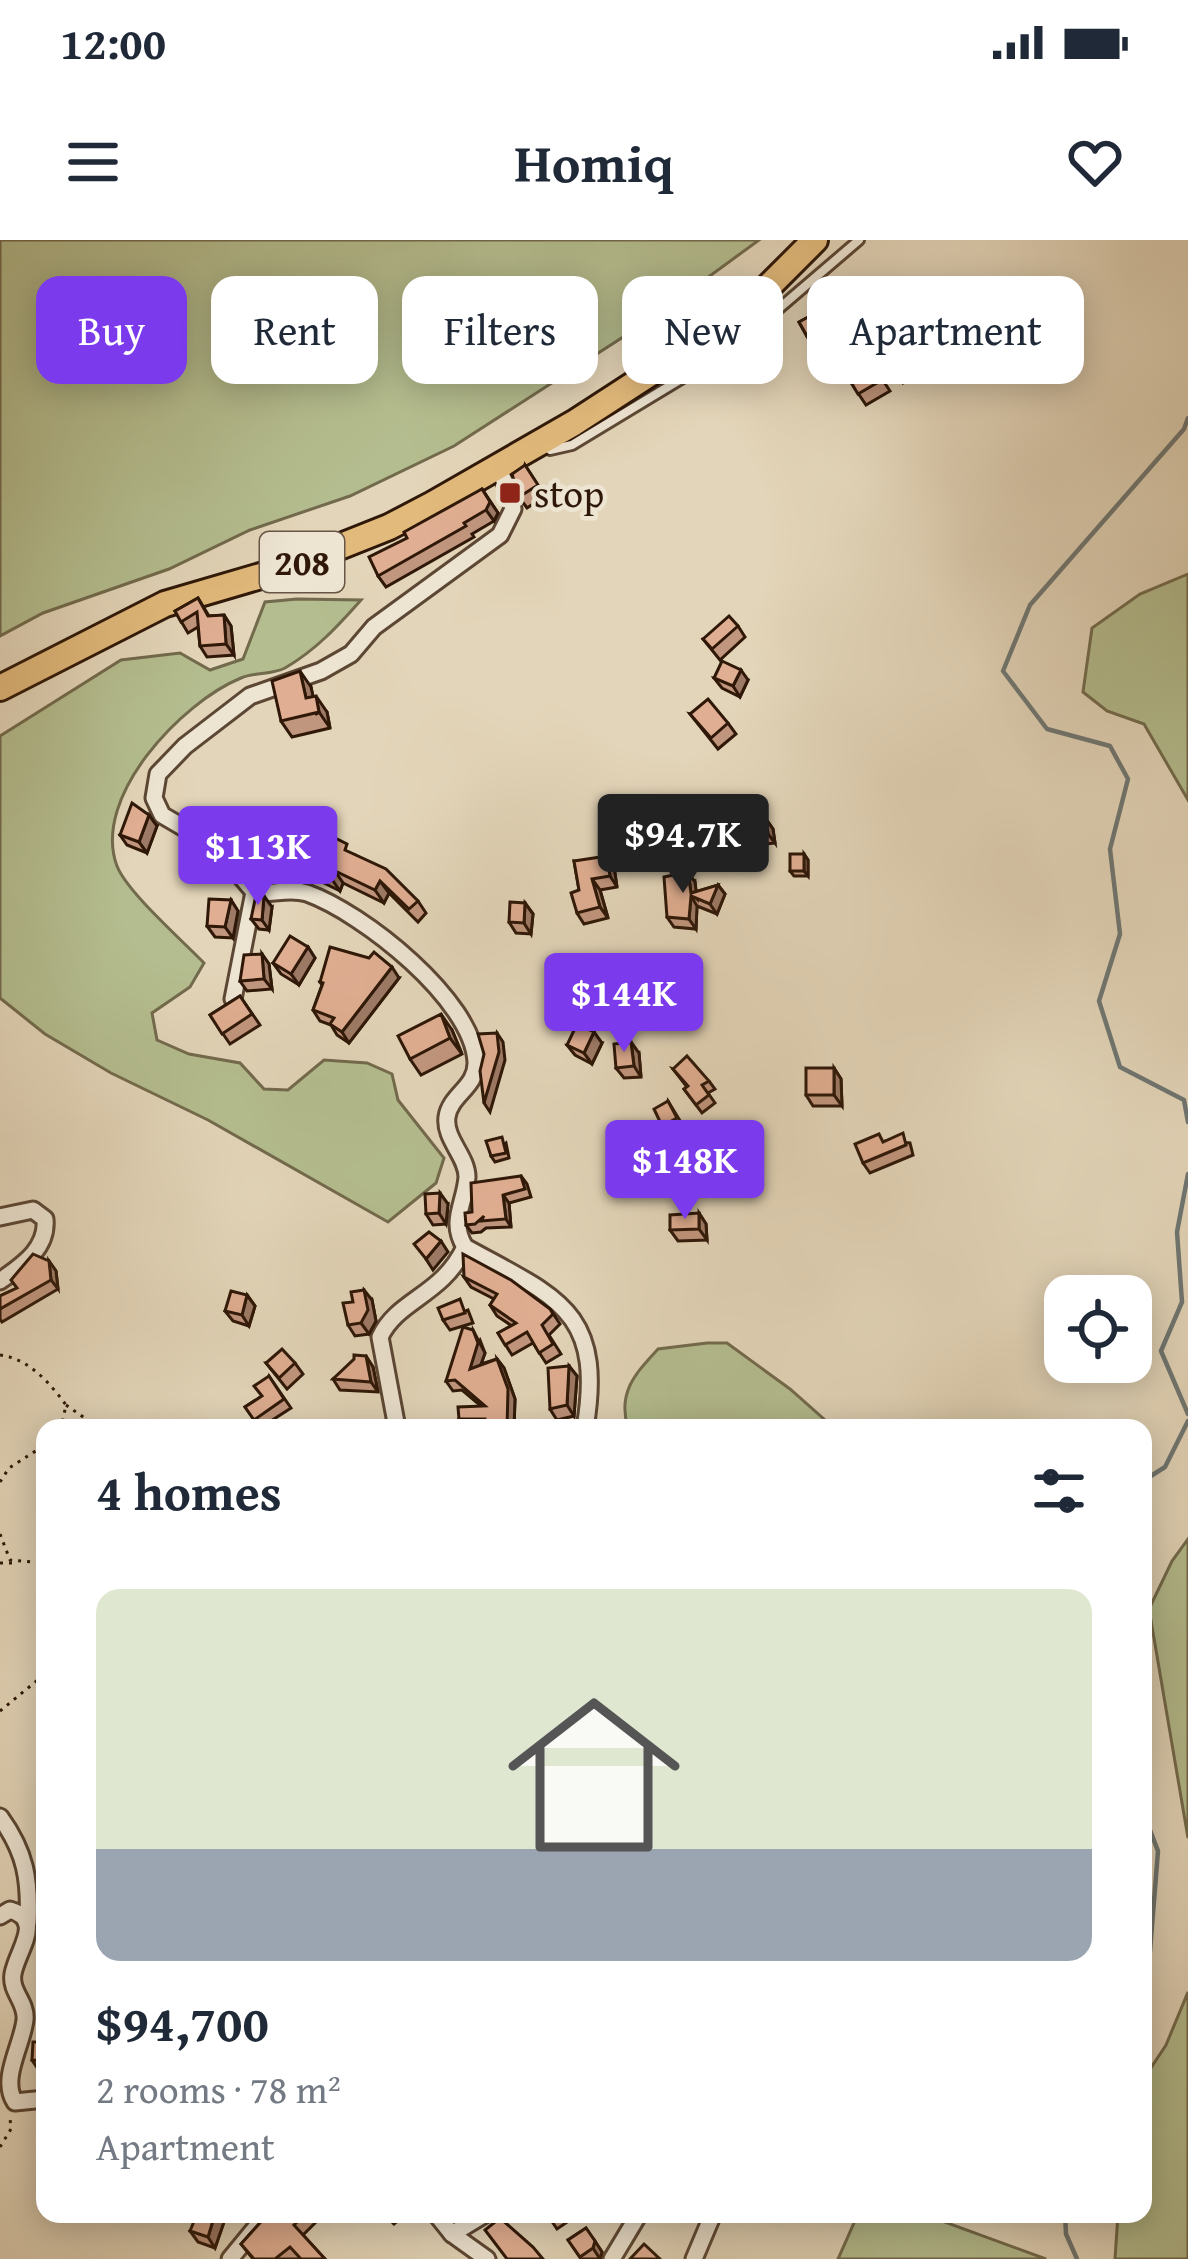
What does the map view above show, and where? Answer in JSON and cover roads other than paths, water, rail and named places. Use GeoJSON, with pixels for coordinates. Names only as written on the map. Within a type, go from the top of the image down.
{"type":"FeatureCollection","features":[{"type":"Feature","properties":{"kind":"main road","name":"208"},"geometry":{"type":"LineString","coordinates":[[0,688],[166,604],[281,570],[389,527],[574,423],[751,304],[815,240]]}},
{"type":"Feature","properties":{"kind":"street"},"geometry":{"type":"LineString","coordinates":[[497,466],[512,509],[500,535],[374,627],[351,654],[320,671],[250,696],[185,746],[158,774],[154,798],[162,815],[215,846],[254,892],[306,892],[370,929],[443,995],[469,1031],[476,1073],[446,1119],[466,1170],[456,1221],[465,1247],[545,1290],[576,1323],[589,1355],[585,1419]]}},
{"type":"Feature","properties":{"kind":"street"},"geometry":{"type":"LineString","coordinates":[[233,999],[254,892]]}},
{"type":"Feature","properties":{"kind":"street"},"geometry":{"type":"LineString","coordinates":[[0,1217],[33,1210],[45,1219],[46,1230],[40,1246],[0,1281]]}},
{"type":"Feature","properties":{"kind":"street"},"geometry":{"type":"LineString","coordinates":[[396,1419],[380,1337],[388,1323],[444,1281],[465,1247]]}},
{"type":"Feature","properties":{"kind":"street"},"geometry":{"type":"LineString","coordinates":[[0,1817],[28,1869],[28,1923],[12,1982],[26,2018],[10,2062],[6,2090],[15,2102],[36,2100]]}},
{"type":"Feature","properties":{"kind":"street"},"geometry":{"type":"LineString","coordinates":[[0,1916],[14,1910],[28,1923]]}},
{"type":"Feature","properties":{"kind":"street"},"geometry":{"type":"LineString","coordinates":[[230,2259],[260,2223]]}},
{"type":"Feature","properties":{"kind":"street"},"geometry":{"type":"LineString","coordinates":[[443,2223],[466,2254],[488,2259]]}},
{"type":"Feature","properties":{"kind":"street"},"geometry":{"type":"LineString","coordinates":[[452,2234],[470,2223]]}},
{"type":"Feature","properties":{"kind":"street"},"geometry":{"type":"LineString","coordinates":[[612,2259],[634,2223]]}},
{"type":"Feature","properties":{"kind":"street"},"geometry":{"type":"LineString","coordinates":[[694,2259],[709,2223]]}},
{"type":"Feature","properties":{"kind":"lane"},"geometry":{"type":"LineString","coordinates":[[542,441],[550,451],[572,445],[734,347],[859,240]]}},
{"type":"Feature","properties":{"kind":"waterway"},"geometry":{"type":"LineString","coordinates":[[1188,418],[1184,429],[1030,605],[1003,671],[1047,729],[1110,746],[1128,779],[1110,849],[1120,934],[1099,1001],[1120,1067],[1184,1100],[1188,1122]]}},
{"type":"Feature","properties":{"kind":"waterway"},"geometry":{"type":"LineString","coordinates":[[1188,1174],[1177,1232],[1182,1302],[1161,1351],[1188,1414]]}},
{"type":"Feature","properties":{"kind":"waterway"},"geometry":{"type":"LineString","coordinates":[[1152,1475],[1165,1467],[1188,1421]]}},
{"type":"Feature","properties":{"kind":"waterway"},"geometry":{"type":"LineString","coordinates":[[1152,1835],[1158,1851],[1152,1926]]}},
{"type":"Feature","properties":{"kind":"waterway"},"geometry":{"type":"LineString","coordinates":[[1065,2223],[1077,2259]]}},
{"type":"Feature","properties":{"kind":"place","name":"stop"},"geometry":{"type":"Point","coordinates":[510,493]}}]}
